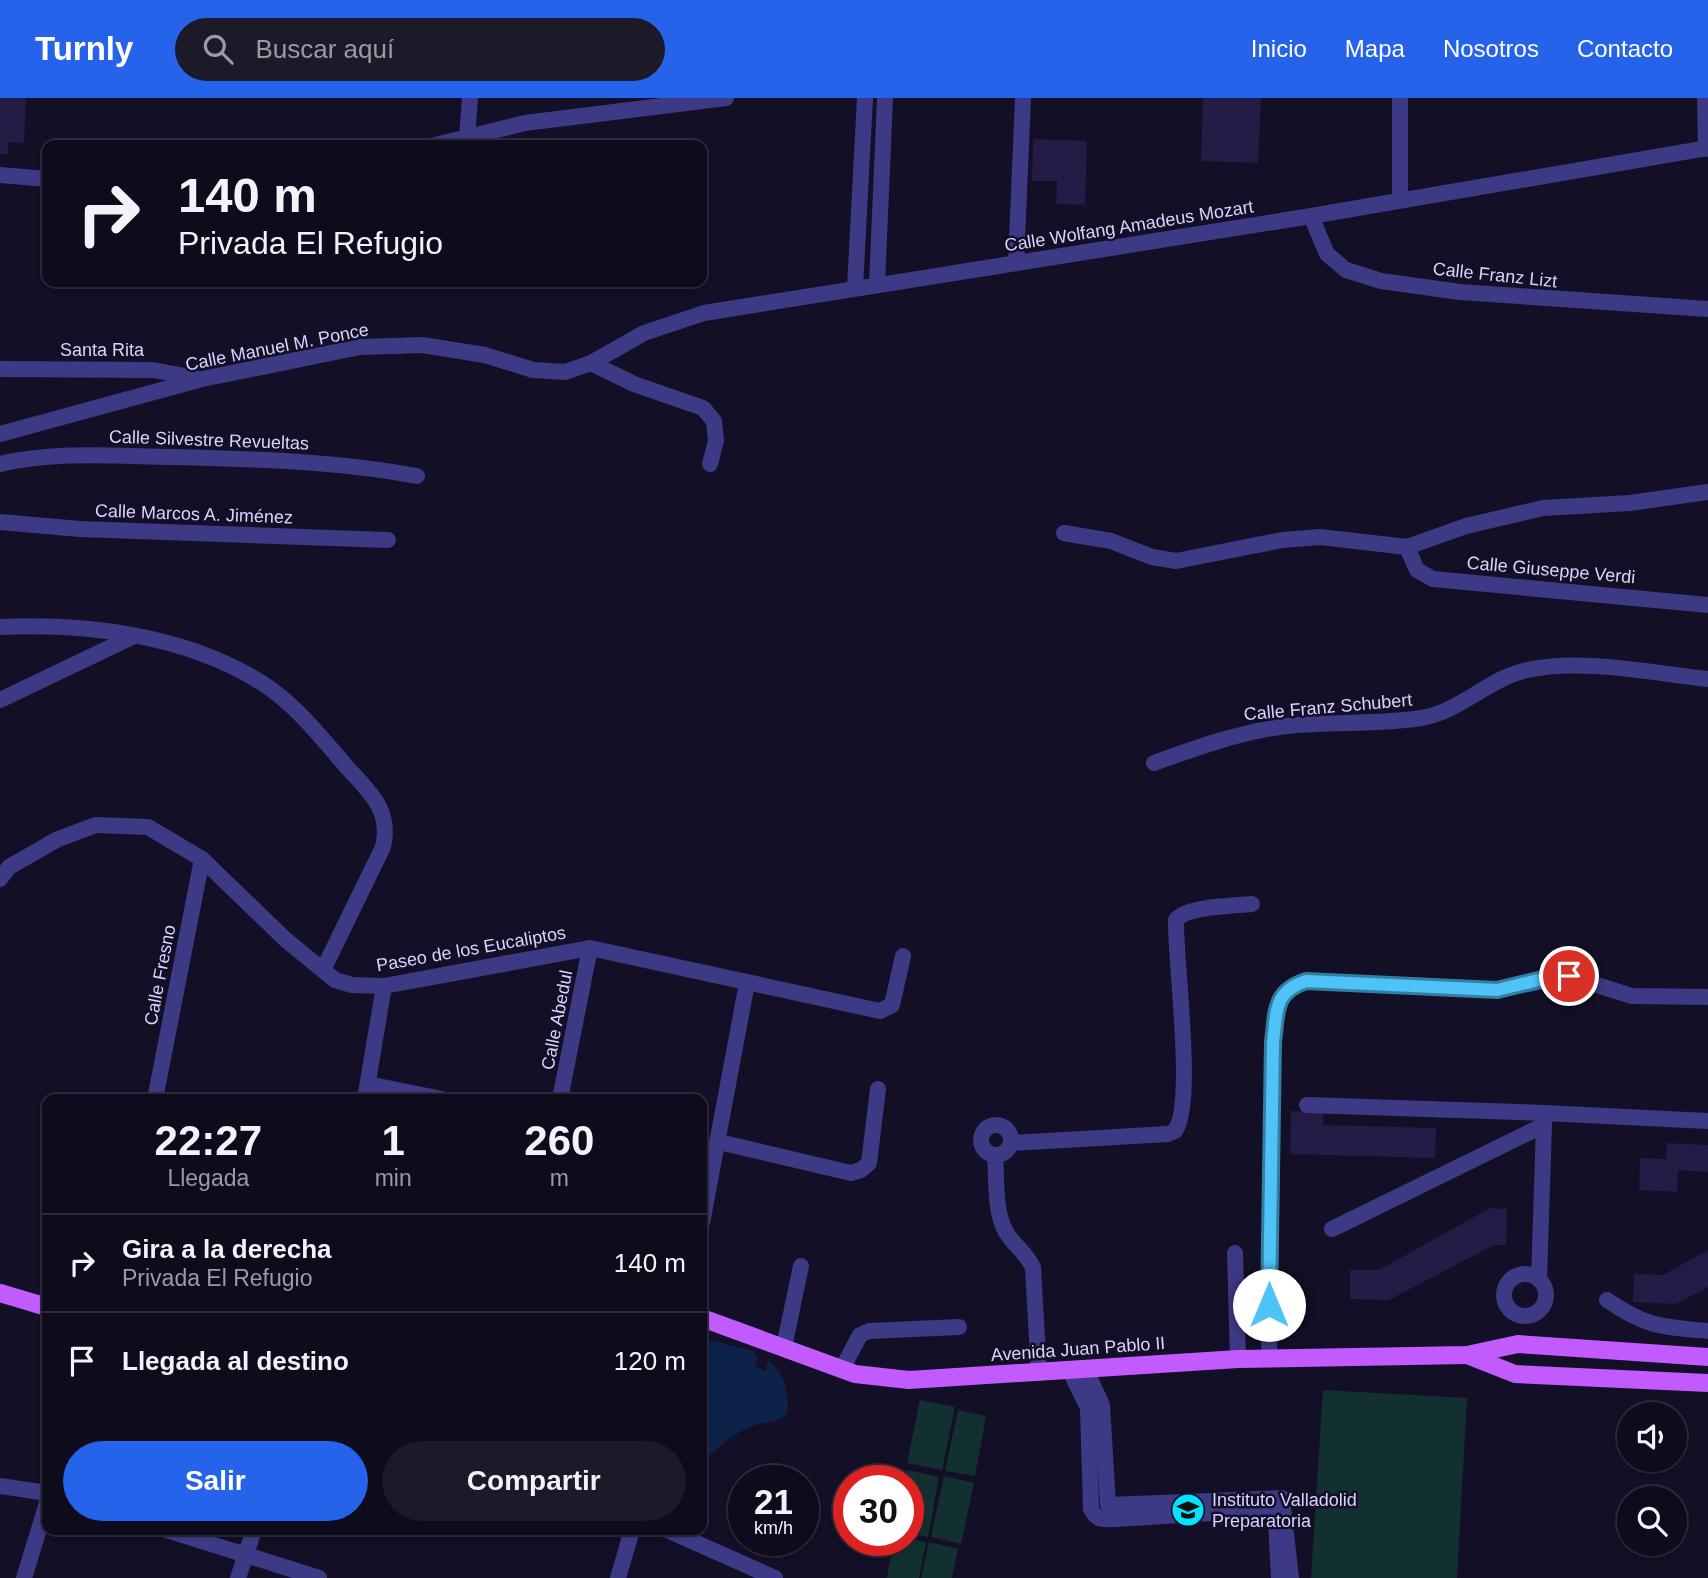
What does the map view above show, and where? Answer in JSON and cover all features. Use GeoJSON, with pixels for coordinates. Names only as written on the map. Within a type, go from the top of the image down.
{"type":"FeatureCollection","features":[{"type":"Feature","properties":{"kind":"main road"},"geometry":{"type":"LineString","coordinates":[[0,1293],[42,1306]]}},
{"type":"Feature","properties":{"kind":"main road","name":"Avenida Juan Pablo II"},"geometry":{"type":"LineString","coordinates":[[707,1320],[855,1374],[909,1380],[1238,1359],[1467,1355],[1518,1344],[1708,1357]]}},
{"type":"Feature","properties":{"kind":"main road","name":"Avenida Juan Pablo II"},"geometry":{"type":"LineString","coordinates":[[1467,1355],[1515,1374],[1708,1383]]}},
{"type":"Feature","properties":{"kind":"street"},"geometry":{"type":"LineString","coordinates":[[467,137],[470,98]]}},
{"type":"Feature","properties":{"kind":"street"},"geometry":{"type":"LineString","coordinates":[[455,140],[525,123],[726,98]]}},
{"type":"Feature","properties":{"kind":"street"},"geometry":{"type":"LineString","coordinates":[[855,288],[865,98]]}},
{"type":"Feature","properties":{"kind":"street"},"geometry":{"type":"LineString","coordinates":[[877,285],[885,98]]}},
{"type":"Feature","properties":{"kind":"street"},"geometry":{"type":"LineString","coordinates":[[1016,263],[1023,98]]}},
{"type":"Feature","properties":{"kind":"street"},"geometry":{"type":"LineString","coordinates":[[1400,98],[1400,200]]}},
{"type":"Feature","properties":{"kind":"street"},"geometry":{"type":"LineString","coordinates":[[1705,98],[1707,149]]}},
{"type":"Feature","properties":{"kind":"street","name":"Calle Wolfang Amadeus Mozart"},"geometry":{"type":"LineString","coordinates":[[565,372],[590,363],[644,333],[704,313],[1311,216],[1707,149]]}},
{"type":"Feature","properties":{"kind":"street"},"geometry":{"type":"LineString","coordinates":[[0,175],[42,179]]}},
{"type":"Feature","properties":{"kind":"street","name":"Calle Franz Lizt"},"geometry":{"type":"LineString","coordinates":[[1311,216],[1327,254],[1346,270],[1381,281],[1460,292],[1708,310]]}},
{"type":"Feature","properties":{"kind":"street","name":"Calle Manuel M. Ponce"},"geometry":{"type":"LineString","coordinates":[[0,434],[202,379],[360,347],[410,345],[485,355],[533,370],[565,372]]}},
{"type":"Feature","properties":{"kind":"street"},"geometry":{"type":"LineString","coordinates":[[590,363],[634,384],[703,408],[713,421],[716,441],[710,464]]}},
{"type":"Feature","properties":{"kind":"street","name":"Santa Rita"},"geometry":{"type":"LineString","coordinates":[[0,369],[153,370],[202,379]]}},
{"type":"Feature","properties":{"kind":"street","name":"Calle Silvestre Revueltas"},"geometry":{"type":"LineString","coordinates":[[0,464],[30,457],[278,459],[355,464],[417,476]]}},
{"type":"Feature","properties":{"kind":"street"},"geometry":{"type":"LineString","coordinates":[[1063,533],[1111,541],[1152,556],[1176,561],[1282,540],[1320,537],[1407,547],[1466,526],[1543,508],[1630,503],[1708,492]]}},
{"type":"Feature","properties":{"kind":"street","name":"Calle Marcos A. Jiménez"},"geometry":{"type":"LineString","coordinates":[[0,523],[80,529],[388,540]]}},
{"type":"Feature","properties":{"kind":"street","name":"Calle Giuseppe Verdi"},"geometry":{"type":"LineString","coordinates":[[1407,547],[1417,570],[1433,579],[1708,605]]}},
{"type":"Feature","properties":{"kind":"street"},"geometry":{"type":"LineString","coordinates":[[0,627],[46,625],[137,635],[213,659],[263,683],[302,716],[372,795],[384,815],[387,828],[383,847],[323,970]]}},
{"type":"Feature","properties":{"kind":"street"},"geometry":{"type":"LineString","coordinates":[[0,700],[137,635]]}},
{"type":"Feature","properties":{"kind":"street","name":"Calle Franz Schubert"},"geometry":{"type":"LineString","coordinates":[[1154,763],[1237,734],[1289,726],[1422,718],[1450,708],[1502,679],[1528,669],[1590,666],[1708,679]]}},
{"type":"Feature","properties":{"kind":"street","name":"Paseo de los Eucaliptos"},"geometry":{"type":"LineString","coordinates":[[0,879],[9,867],[58,839],[96,825],[148,827],[202,859],[286,940],[335,980],[352,985],[384,986],[590,948],[880,1011],[892,1005],[903,956]]}},
{"type":"Feature","properties":{"kind":"street","name":"Calle Fresno"},"geometry":{"type":"LineString","coordinates":[[156,1094],[202,859]]}},
{"type":"Feature","properties":{"kind":"street"},"geometry":{"type":"LineString","coordinates":[[1011,1143],[1168,1134],[1175,1130],[1181,1114],[1182,1032],[1176,920],[1180,914],[1193,911],[1252,904]]}},
{"type":"Feature","properties":{"kind":"street","name":"Calle Abedul"},"geometry":{"type":"LineString","coordinates":[[561,1094],[590,948]]}},
{"type":"Feature","properties":{"kind":"street"},"geometry":{"type":"LineString","coordinates":[[1269,1358],[1273,1042],[1279,999],[1290,986],[1306,981],[1497,990],[1547,978],[1569,976],[1632,996],[1708,998]]}},
{"type":"Feature","properties":{"kind":"street"},"geometry":{"type":"LineString","coordinates":[[707,1199],[747,983]]}},
{"type":"Feature","properties":{"kind":"street"},"geometry":{"type":"LineString","coordinates":[[384,986],[366,1091],[394,1094]]}},
{"type":"Feature","properties":{"kind":"street"},"geometry":{"type":"LineString","coordinates":[[719,1142],[851,1173],[862,1170],[869,1163],[878,1089]]}},
{"type":"Feature","properties":{"kind":"street"},"geometry":{"type":"LineString","coordinates":[[1307,1105],[1544,1119],[1708,1121]]}},
{"type":"Feature","properties":{"kind":"street"},"geometry":{"type":"LineString","coordinates":[[1332,1229],[1544,1119]]}},
{"type":"Feature","properties":{"kind":"street"},"geometry":{"type":"LineString","coordinates":[[1539,1279],[1544,1119]]}},
{"type":"Feature","properties":{"kind":"street"},"geometry":{"type":"LineString","coordinates":[[996,1125],[1005,1129],[1011,1143],[1007,1151],[995,1155],[988,1154],[981,1146],[982,1136],[987,1128],[996,1125]]}},
{"type":"Feature","properties":{"kind":"street"},"geometry":{"type":"LineString","coordinates":[[995,1155],[999,1218],[1007,1235],[1029,1258],[1033,1268],[1039,1373]]}},
{"type":"Feature","properties":{"kind":"street"},"geometry":{"type":"LineString","coordinates":[[1235,1253],[1238,1359]]}},
{"type":"Feature","properties":{"kind":"street"},"geometry":{"type":"LineString","coordinates":[[784,1347],[801,1266]]}},
{"type":"Feature","properties":{"kind":"street"},"geometry":{"type":"LineString","coordinates":[[1607,1300],[1634,1319],[1658,1327],[1708,1331]]}},
{"type":"Feature","properties":{"kind":"street"},"geometry":{"type":"LineString","coordinates":[[1687,1329],[1708,1318]]}},
{"type":"Feature","properties":{"kind":"street"},"geometry":{"type":"LineString","coordinates":[[842,1369],[860,1335],[869,1331],[959,1327]]}},
{"type":"Feature","properties":{"kind":"street"},"geometry":{"type":"LineString","coordinates":[[1078,1370],[1102,1405],[1108,1505]]}},
{"type":"Feature","properties":{"kind":"street"},"geometry":{"type":"LineString","coordinates":[[1078,1370],[1088,1408],[1091,1510],[1094,1516]]}},
{"type":"Feature","properties":{"kind":"street"},"geometry":{"type":"LineString","coordinates":[[0,1486],[42,1492]]}},
{"type":"Feature","properties":{"kind":"street"},"geometry":{"type":"LineString","coordinates":[[1094,1516],[1108,1505],[1282,1498],[1291,1578]]}},
{"type":"Feature","properties":{"kind":"street"},"geometry":{"type":"LineString","coordinates":[[1094,1516],[1108,1519],[1261,1510],[1273,1515],[1276,1522],[1279,1578]]}},
{"type":"Feature","properties":{"kind":"street"},"geometry":{"type":"LineString","coordinates":[[24,1578],[42,1519]]}},
{"type":"Feature","properties":{"kind":"street"},"geometry":{"type":"LineString","coordinates":[[183,1535],[319,1578]]}},
{"type":"Feature","properties":{"kind":"street"},"geometry":{"type":"LineString","coordinates":[[238,1578],[252,1535]]}},
{"type":"Feature","properties":{"kind":"street"},"geometry":{"type":"LineString","coordinates":[[618,1578],[631,1535]]}},
{"type":"Feature","properties":{"kind":"street"},"geometry":{"type":"LineString","coordinates":[[678,1535],[775,1578]]}},
{"type":"Feature","properties":{"kind":"green space"},"geometry":{"type":"Polygon","coordinates":[[[1323,1390],[1467,1398],[1457,1578],[1311,1578],[1323,1390]]]}},
{"type":"Feature","properties":{"kind":"green space"},"geometry":{"type":"Polygon","coordinates":[[[920,1400],[955,1407],[942,1470],[907,1463],[920,1400]]]}},
{"type":"Feature","properties":{"kind":"green space"},"geometry":{"type":"Polygon","coordinates":[[[958,1410],[986,1416],[975,1476],[945,1471],[958,1410]]]}},
{"type":"Feature","properties":{"kind":"green space"},"geometry":{"type":"Polygon","coordinates":[[[924,1474],[939,1477],[928,1537],[924,1536],[924,1474]]]}},
{"type":"Feature","properties":{"kind":"green space"},"geometry":{"type":"Polygon","coordinates":[[[944,1476],[974,1483],[961,1544],[931,1537],[944,1476]]]}},
{"type":"Feature","properties":{"kind":"green space"},"geometry":{"type":"Polygon","coordinates":[[[929,1542],[958,1549],[952,1578],[921,1578],[929,1542]]]}},
{"type":"Feature","properties":{"kind":"green space"},"geometry":{"type":"Polygon","coordinates":[[[891,1556],[923,1556],[919,1578],[887,1578],[891,1556]]]}},
{"type":"Feature","properties":{"kind":"water"},"geometry":{"type":"Polygon","coordinates":[[[707,1339],[754,1351],[757,1358],[755,1366],[765,1371],[768,1360],[785,1384],[788,1413],[775,1421],[752,1426],[707,1458],[707,1339]]]}},
{"type":"Feature","properties":{"kind":"building"},"geometry":{"type":"Polygon","coordinates":[[[0,98],[26,98],[24,143],[8,142],[8,154],[0,154],[0,98]]]}},
{"type":"Feature","properties":{"kind":"building"},"geometry":{"type":"Polygon","coordinates":[[[1203,98],[1261,98],[1258,163],[1201,161],[1203,98]]]}},
{"type":"Feature","properties":{"kind":"building"},"geometry":{"type":"Polygon","coordinates":[[[1033,139],[1087,141],[1085,205],[1056,204],[1057,181],[1032,181],[1033,139]]]}},
{"type":"Feature","properties":{"kind":"building"},"geometry":{"type":"Polygon","coordinates":[[[1291,1111],[1323,1112],[1323,1125],[1436,1128],[1435,1158],[1290,1154],[1291,1111]]]}},
{"type":"Feature","properties":{"kind":"building"},"geometry":{"type":"Polygon","coordinates":[[[1667,1143],[1708,1145],[1708,1172],[1678,1170],[1677,1192],[1639,1190],[1640,1158],[1666,1159],[1667,1143]]]}},
{"type":"Feature","properties":{"kind":"building"},"geometry":{"type":"Polygon","coordinates":[[[1490,1208],[1507,1209],[1506,1245],[1494,1245],[1389,1300],[1350,1299],[1350,1270],[1379,1270],[1490,1208]]]}},
{"type":"Feature","properties":{"kind":"building"},"geometry":{"type":"Polygon","coordinates":[[[1708,1250],[1708,1287],[1676,1304],[1633,1302],[1634,1274],[1663,1275],[1708,1250]]]}},
{"type":"Feature","properties":{"kind":"place","name":"Instituto Valladolid Preparatoria"},"geometry":{"type":"Point","coordinates":[1188,1510]}},
{"type":"Feature","properties":{"kind":"route"},"geometry":{"type":"LineString","coordinates":[[1269,1305],[1273,1042],[1279,999],[1290,986],[1306,981],[1497,990],[1547,978],[1569,976]]}}]}
